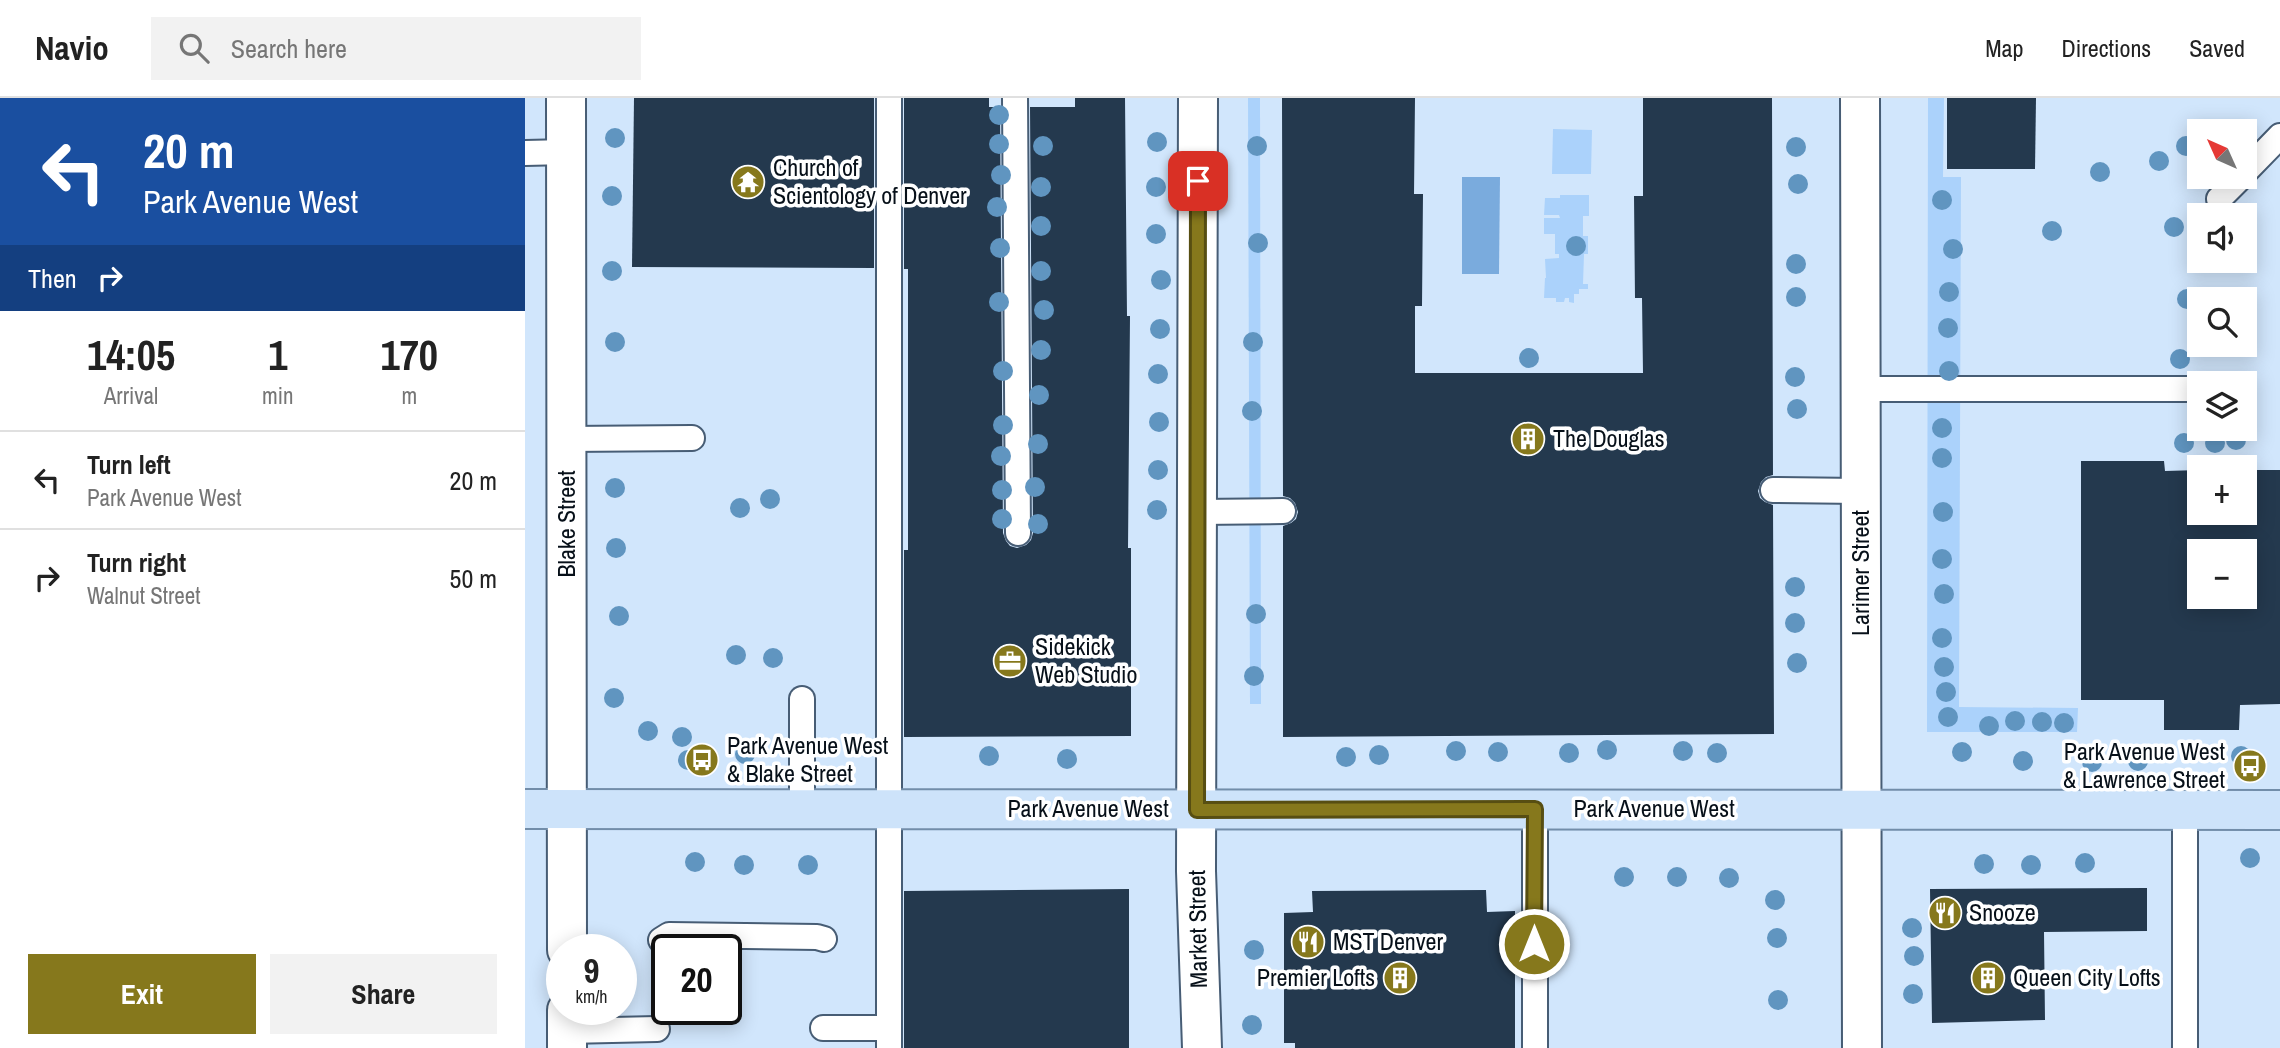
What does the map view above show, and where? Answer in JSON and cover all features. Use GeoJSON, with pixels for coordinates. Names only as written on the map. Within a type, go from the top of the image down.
{"type":"FeatureCollection","features":[{"type":"Feature","properties":{"kind":"main road","name":"Blake Street"},"geometry":{"type":"LineString","coordinates":[[566,98],[567,934]]}},
{"type":"Feature","properties":{"kind":"main road","name":"Market Street"},"geometry":{"type":"LineString","coordinates":[[1199,98],[1196,871],[1202,1048]]}},
{"type":"Feature","properties":{"kind":"main road","name":"Larimer Street"},"geometry":{"type":"LineString","coordinates":[[1860,98],[1862,1048]]}},
{"type":"Feature","properties":{"kind":"main road","name":"Park Avenue West"},"geometry":{"type":"LineString","coordinates":[[525,809],[2280,810]]}},
{"type":"Feature","properties":{"kind":"lane"},"geometry":{"type":"LineString","coordinates":[[824,1028],[889,1038],[889,98]]}},
{"type":"Feature","properties":{"kind":"lane"},"geometry":{"type":"LineString","coordinates":[[1015,98],[1018,533]]}},
{"type":"Feature","properties":{"kind":"lane"},"geometry":{"type":"LineString","coordinates":[[2257,160],[2280,136]]}},
{"type":"Feature","properties":{"kind":"lane"},"geometry":{"type":"LineString","coordinates":[[525,153],[567,152]]}},
{"type":"Feature","properties":{"kind":"lane"},"geometry":{"type":"LineString","coordinates":[[2219,199],[2229,189]]}},
{"type":"Feature","properties":{"kind":"lane"},"geometry":{"type":"LineString","coordinates":[[1860,389],[2187,389]]}},
{"type":"Feature","properties":{"kind":"lane"},"geometry":{"type":"LineString","coordinates":[[567,439],[692,438]]}},
{"type":"Feature","properties":{"kind":"lane"},"geometry":{"type":"LineString","coordinates":[[1773,490],[1860,491]]}},
{"type":"Feature","properties":{"kind":"lane"},"geometry":{"type":"LineString","coordinates":[[1198,512],[1283,511]]}},
{"type":"Feature","properties":{"kind":"lane"},"geometry":{"type":"LineString","coordinates":[[802,699],[802,810]]}},
{"type":"Feature","properties":{"kind":"lane"},"geometry":{"type":"LineString","coordinates":[[1535,809],[1535,1048]]}},
{"type":"Feature","properties":{"kind":"lane"},"geometry":{"type":"LineString","coordinates":[[2185,810],[2185,1048]]}},
{"type":"Feature","properties":{"kind":"lane"},"geometry":{"type":"LineString","coordinates":[[742,936],[824,939]]}},
{"type":"Feature","properties":{"kind":"lane"},"geometry":{"type":"LineString","coordinates":[[567,1030],[657,1029]]}},
{"type":"Feature","properties":{"kind":"shaded area"},"geometry":{"type":"Polygon","coordinates":[[[1248,98],[1260,98],[1261,704],[1250,704],[1248,98]]]}},
{"type":"Feature","properties":{"kind":"shaded area"},"geometry":{"type":"Polygon","coordinates":[[[1928,98],[1944,98],[1943,177],[1961,177],[1959,707],[2078,708],[2077,732],[1927,732],[1928,98]]]}},
{"type":"Feature","properties":{"kind":"shaded area"},"geometry":{"type":"Polygon","coordinates":[[[1553,129],[1592,130],[1591,174],[1552,174],[1553,129]]]}},
{"type":"Feature","properties":{"kind":"shaded area"},"geometry":{"type":"Polygon","coordinates":[[[1462,177],[1500,177],[1499,274],[1462,274],[1462,177]]]}},
{"type":"Feature","properties":{"kind":"shaded area"},"geometry":{"type":"Polygon","coordinates":[[[1560,195],[1589,195],[1589,216],[1583,216],[1583,236],[1588,236],[1588,254],[1584,254],[1583,284],[1588,284],[1588,289],[1579,289],[1579,294],[1574,294],[1574,303],[1569,302],[1569,298],[1565,298],[1564,302],[1556,302],[1556,298],[1544,298],[1545,259],[1559,258],[1559,254],[1555,254],[1555,234],[1544,234],[1544,218],[1560,218],[1559,215],[1544,215],[1545,198],[1560,198],[1560,195]]]}},
{"type":"Feature","properties":{"kind":"building","name":"Church of Scientology of Denver"},"geometry":{"type":"Polygon","coordinates":[[[634,98],[874,98],[874,268],[632,267],[634,98]]]}},
{"type":"Feature","properties":{"kind":"building"},"geometry":{"type":"Polygon","coordinates":[[[904,98],[989,98],[989,107],[1000,107],[1003,533],[1010,546],[1017,548],[1026,545],[1033,533],[1030,107],[1075,107],[1075,98],[1125,98],[1127,316],[1130,316],[1128,548],[1131,548],[1131,736],[904,737],[904,550],[908,550],[908,269],[904,269],[904,98]]]}},
{"type":"Feature","properties":{"kind":"building","name":"The Douglas"},"geometry":{"type":"Polygon","coordinates":[[[1282,98],[1415,98],[1414,194],[1423,194],[1422,306],[1415,306],[1415,373],[1643,373],[1642,298],[1635,298],[1634,196],[1643,196],[1643,98],[1772,98],[1773,475],[1761,482],[1758,491],[1760,498],[1773,505],[1774,734],[1283,737],[1283,526],[1296,519],[1298,512],[1295,503],[1283,496],[1282,98]]]}},
{"type":"Feature","properties":{"kind":"building"},"geometry":{"type":"Polygon","coordinates":[[[1947,98],[2036,98],[2035,169],[1947,169],[1947,98]]]}},
{"type":"Feature","properties":{"kind":"building"},"geometry":{"type":"Polygon","coordinates":[[[2081,461],[2164,461],[2165,471],[2187,470],[2187,525],[2257,525],[2257,470],[2280,470],[2280,704],[2240,705],[2239,730],[2164,730],[2164,700],[2081,700],[2081,461]]]}},
{"type":"Feature","properties":{"kind":"building"},"geometry":{"type":"Polygon","coordinates":[[[2147,888],[2147,931],[2044,932],[2045,1020],[1932,1023],[1930,889],[2147,888]]]}},
{"type":"Feature","properties":{"kind":"building"},"geometry":{"type":"Polygon","coordinates":[[[1129,889],[1129,1048],[904,1048],[904,891],[1129,889]]]}},
{"type":"Feature","properties":{"kind":"building","name":"Premier Lofts"},"geometry":{"type":"Polygon","coordinates":[[[1486,890],[1487,912],[1515,911],[1515,1048],[1295,1048],[1295,1043],[1284,1043],[1284,913],[1313,912],[1312,891],[1486,890]]]}},
{"type":"Feature","properties":{"kind":"place","name":"Church of Scientology of Denver"},"geometry":{"type":"Point","coordinates":[748,182]}},
{"type":"Feature","properties":{"kind":"place","name":"The Douglas"},"geometry":{"type":"Point","coordinates":[1528,439]}},
{"type":"Feature","properties":{"kind":"place","name":"Sidekick Web Studio"},"geometry":{"type":"Point","coordinates":[1010,661]}},
{"type":"Feature","properties":{"kind":"place","name":"Park Avenue West & Blake Street"},"geometry":{"type":"Point","coordinates":[702,760]}},
{"type":"Feature","properties":{"kind":"place","name":"Park Avenue West & Lawrence Street"},"geometry":{"type":"Point","coordinates":[2250,766]}},
{"type":"Feature","properties":{"kind":"place","name":"Snooze"},"geometry":{"type":"Point","coordinates":[1945,913]}},
{"type":"Feature","properties":{"kind":"place","name":"MST Denver"},"geometry":{"type":"Point","coordinates":[1308,942]}},
{"type":"Feature","properties":{"kind":"place","name":"Premier Lofts"},"geometry":{"type":"Point","coordinates":[1400,978]}},
{"type":"Feature","properties":{"kind":"place","name":"Queen City Lofts"},"geometry":{"type":"Point","coordinates":[1988,978]}},
{"type":"Feature","properties":{"kind":"route"},"geometry":{"type":"LineString","coordinates":[[1198,181],[1197,810],[1535,809],[1534,944]]}}]}
